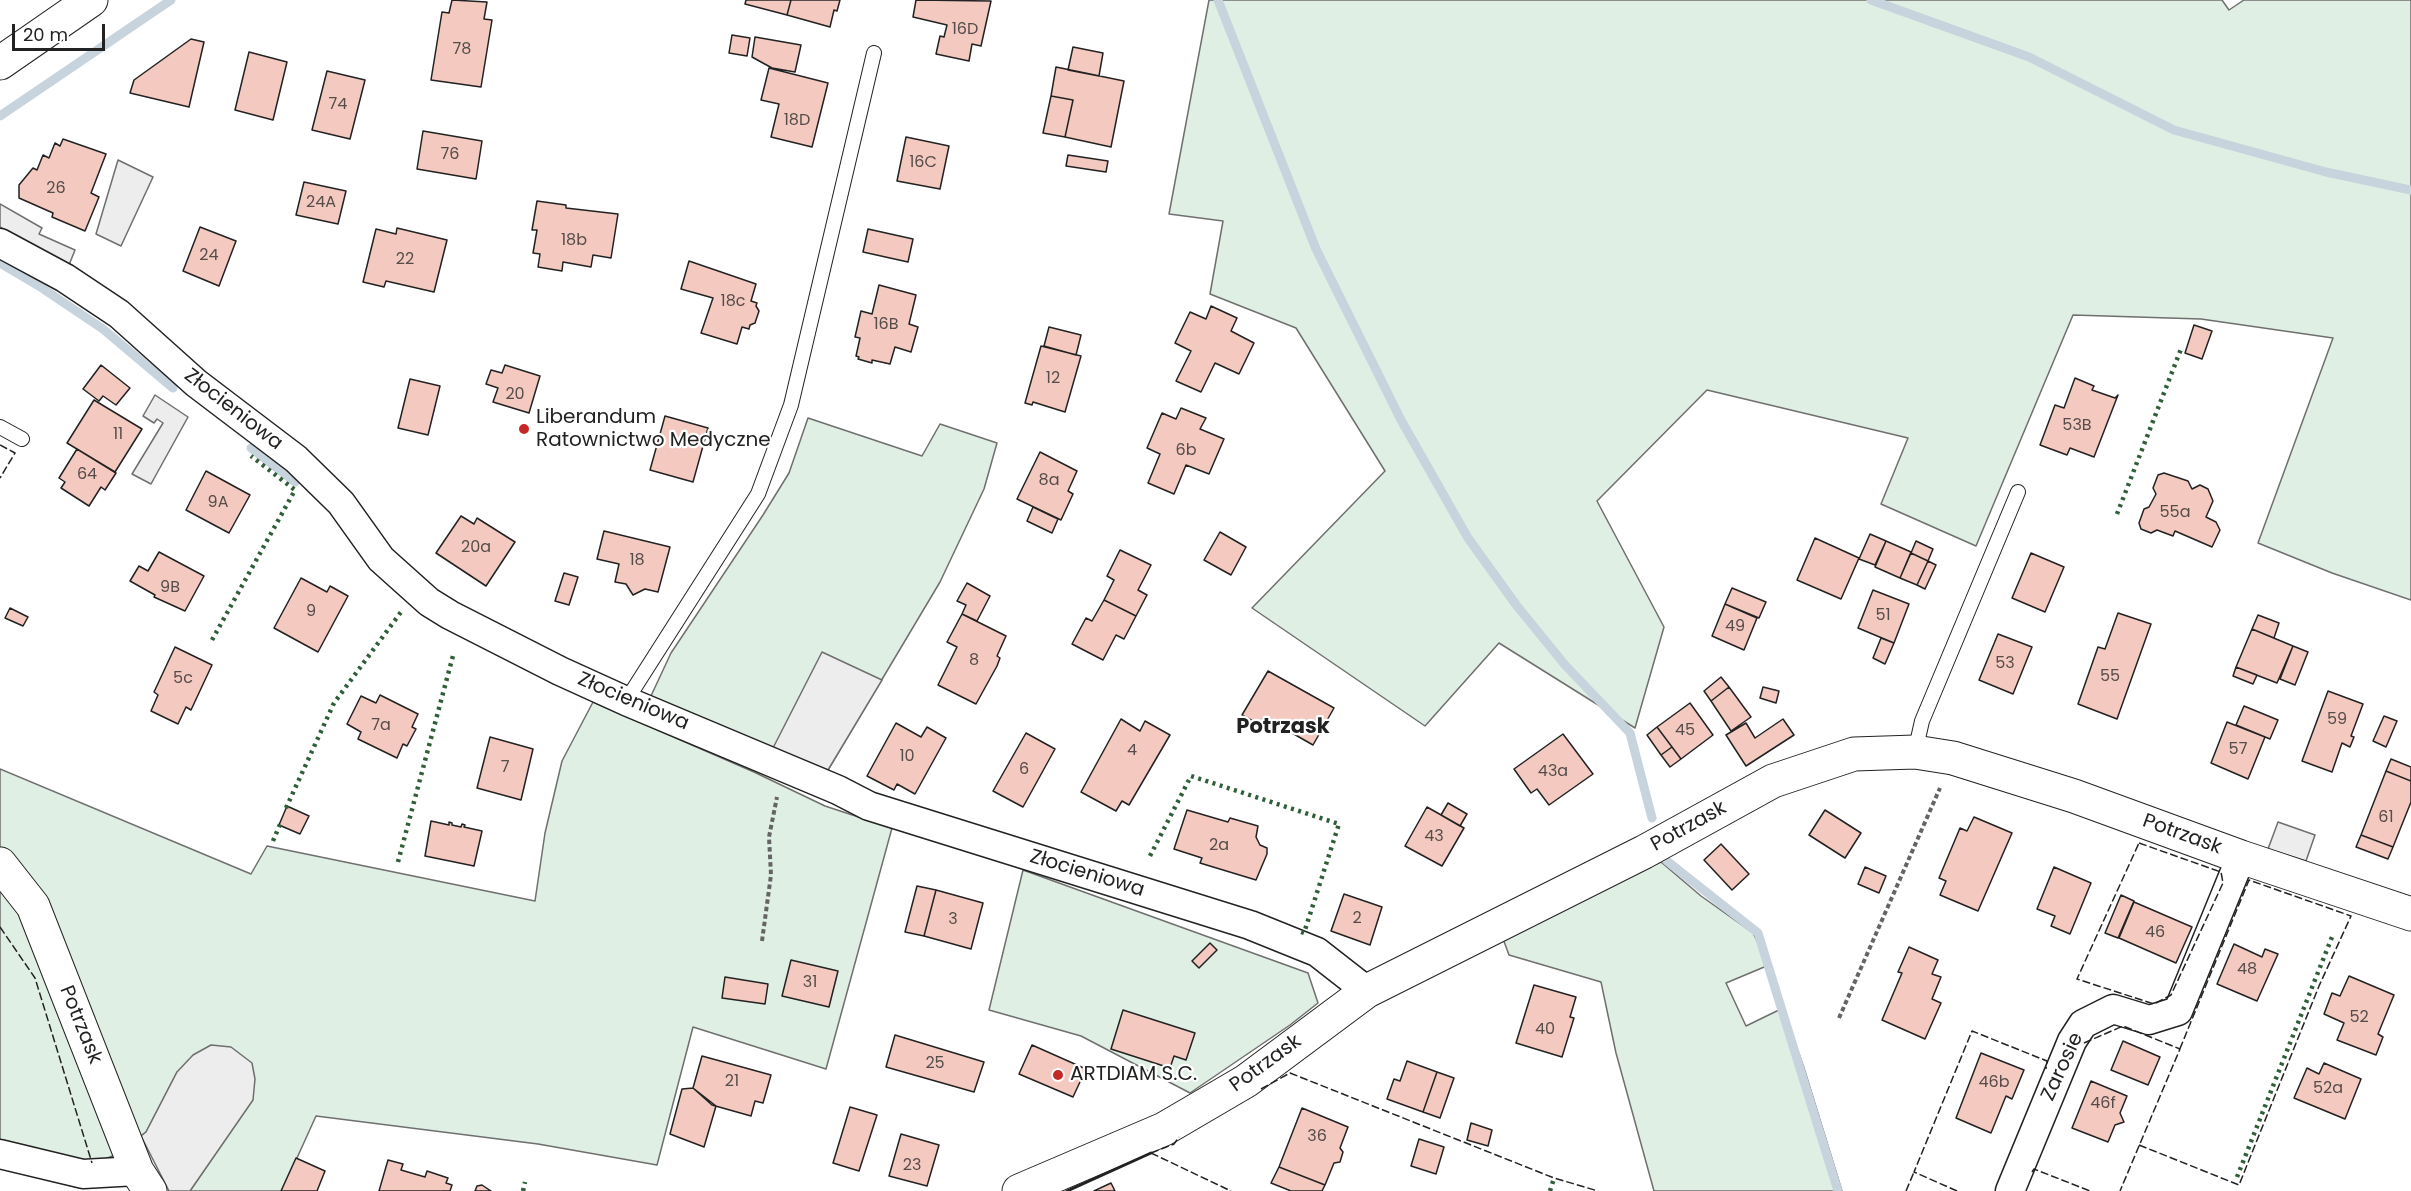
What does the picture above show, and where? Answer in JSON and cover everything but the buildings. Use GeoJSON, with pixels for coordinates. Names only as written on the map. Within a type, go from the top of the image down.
{"type":"FeatureCollection","features":[{"type":"Feature","properties":{"kind":"street"},"geometry":{"type":"LineString","coordinates":[[0,63],[91,0]]}},
{"type":"Feature","properties":{"kind":"street","name":"Złocieniowa"},"geometry":{"type":"LineString","coordinates":[[0,243],[84,291],[125,319],[196,383],[312,474],[348,512],[381,559],[429,602],[487,634],[626,701],[793,771],[869,806],[1250,925],[1317,952],[1346,972],[1366,991]]}},
{"type":"Feature","properties":{"kind":"street","name":"Potrzask"},"geometry":{"type":"LineString","coordinates":[[1019,1191],[1164,1129],[1246,1081],[1366,991],[1644,852],[1773,781],[1854,754],[1915,752],[1953,758],[2074,796],[2241,857],[2411,914]]}},
{"type":"Feature","properties":{"kind":"street","name":"Zarosie"},"geometry":{"type":"LineString","coordinates":[[2010,1191],[2072,1041],[2083,1024],[2113,1009],[2149,1020],[2178,1011],[2241,857]]}},
{"type":"Feature","properties":{"kind":"street","name":"Potrzask"},"geometry":{"type":"LineString","coordinates":[[0,864],[33,906],[144,1181]]}},
{"type":"Feature","properties":{"kind":"street"},"geometry":{"type":"LineString","coordinates":[[0,1154],[82,1174],[144,1181]]}},
{"type":"Feature","properties":{"kind":"lane"},"geometry":{"type":"LineString","coordinates":[[626,701],[758,494],[791,405],[874,53]]}},
{"type":"Feature","properties":{"kind":"lane"},"geometry":{"type":"LineString","coordinates":[[0,427],[22,439]]}},
{"type":"Feature","properties":{"kind":"lane"},"geometry":{"type":"LineString","coordinates":[[1915,752],[1922,721],[2018,492]]}},
{"type":"Feature","properties":{"kind":"path"},"geometry":{"type":"LineString","coordinates":[[762,941],[771,875],[769,837],[774,801],[793,771]]}},
{"type":"Feature","properties":{"kind":"path"},"geometry":{"type":"LineString","coordinates":[[1839,1018],[1944,779]]}},
{"type":"Feature","properties":{"kind":"green space"},"geometry":{"type":"Polygon","coordinates":[[[1209,0],[2222,0],[2229,10],[2244,0],[2411,0],[2411,600],[2332,573],[2258,543],[2333,338],[2201,319],[2073,315],[1976,546],[1881,504],[1908,438],[1707,390],[1597,501],[1664,627],[1635,728],[1499,643],[1425,726],[1252,608],[1385,471],[1296,328],[1210,294],[1223,221],[1169,214],[1209,0]]]}},
{"type":"Feature","properties":{"kind":"green space"},"geometry":{"type":"Polygon","coordinates":[[[808,418],[922,456],[940,424],[997,443],[984,489],[940,582],[828,770],[650,698],[671,653],[789,473],[808,418]]]}},
{"type":"Feature","properties":{"kind":"green space"},"geometry":{"type":"Polygon","coordinates":[[[593,702],[754,772],[825,806],[892,828],[826,1069],[693,1027],[657,1165],[538,1144],[316,1116],[282,1191],[190,1191],[253,1099],[177,1072],[146,1132],[115,1155],[92,1164],[0,1141],[0,769],[251,874],[267,846],[535,901],[545,833],[562,761],[593,702]]]}},
{"type":"Feature","properties":{"kind":"green space"},"geometry":{"type":"Polygon","coordinates":[[[1661,862],[1701,896],[1753,933],[1769,965],[1726,983],[1746,1026],[1783,1008],[1842,1191],[1654,1191],[1616,1053],[1601,982],[1509,955],[1502,936],[1661,862]]]}},
{"type":"Feature","properties":{"kind":"green space"},"geometry":{"type":"Polygon","coordinates":[[[1023,870],[1308,973],[1318,1003],[1290,1025],[1190,1093],[1081,1036],[989,1010],[1023,870]]]}},
{"type":"Feature","properties":{"kind":"shaded area"},"geometry":{"type":"Polygon","coordinates":[[[118,160],[153,177],[121,246],[96,234],[118,160]]]}},
{"type":"Feature","properties":{"kind":"shaded area"},"geometry":{"type":"Polygon","coordinates":[[[0,204],[42,228],[39,234],[75,250],[69,265],[0,227],[0,204]]]}},
{"type":"Feature","properties":{"kind":"shaded area"},"geometry":{"type":"Polygon","coordinates":[[[155,395],[188,417],[151,484],[132,474],[163,423],[157,419],[154,423],[143,416],[155,395]]]}},
{"type":"Feature","properties":{"kind":"shaded area"},"geometry":{"type":"Polygon","coordinates":[[[822,652],[882,680],[828,770],[773,748],[822,652]]]}},
{"type":"Feature","properties":{"kind":"shaded area"},"geometry":{"type":"Polygon","coordinates":[[[2278,822],[2315,835],[2306,861],[2268,849],[2278,822]]]}},
{"type":"Feature","properties":{"kind":"shaded area"},"geometry":{"type":"Polygon","coordinates":[[[211,1045],[231,1047],[252,1063],[255,1079],[253,1100],[190,1191],[169,1191],[141,1136],[146,1132],[177,1072],[193,1055],[211,1045]]]}},
{"type":"Feature","properties":{"kind":"waterway"},"geometry":{"type":"LineString","coordinates":[[0,116],[171,0]]}},
{"type":"Feature","properties":{"kind":"waterway"},"geometry":{"type":"LineString","coordinates":[[1218,0],[1316,249],[1401,420],[1468,538],[1517,606],[1565,665],[1630,733],[1652,818]]}},
{"type":"Feature","properties":{"kind":"waterway"},"geometry":{"type":"LineString","coordinates":[[1871,0],[2029,57],[2174,130],[2326,172],[2411,190]]}},
{"type":"Feature","properties":{"kind":"waterway"},"geometry":{"type":"LineString","coordinates":[[0,263],[103,329],[173,388]]}},
{"type":"Feature","properties":{"kind":"waterway"},"geometry":{"type":"LineString","coordinates":[[251,448],[295,482]]}},
{"type":"Feature","properties":{"kind":"waterway"},"geometry":{"type":"LineString","coordinates":[[1667,861],[1758,933],[1838,1191]]}},
{"type":"Feature","properties":{"kind":"hedge"},"geometry":{"type":"LineString","coordinates":[[2117,514],[2181,349]]}},
{"type":"Feature","properties":{"kind":"hedge"},"geometry":{"type":"LineString","coordinates":[[212,640],[295,490],[251,456]]}},
{"type":"Feature","properties":{"kind":"hedge"},"geometry":{"type":"LineString","coordinates":[[286,808],[334,703],[401,612]]}},
{"type":"Feature","properties":{"kind":"hedge"},"geometry":{"type":"LineString","coordinates":[[398,862],[454,652]]}},
{"type":"Feature","properties":{"kind":"hedge"},"geometry":{"type":"LineString","coordinates":[[1150,856],[1191,776],[1339,824],[1304,933],[1299,931]]}},
{"type":"Feature","properties":{"kind":"hedge"},"geometry":{"type":"LineString","coordinates":[[273,841],[281,822]]}},
{"type":"Feature","properties":{"kind":"hedge"},"geometry":{"type":"LineString","coordinates":[[2237,1177],[2332,937]]}},
{"type":"Feature","properties":{"kind":"hedge"},"geometry":{"type":"LineString","coordinates":[[1550,1191],[1554,1178]]}},
{"type":"Feature","properties":{"kind":"hedge"},"geometry":{"type":"LineString","coordinates":[[523,1191],[525,1182]]}},
{"type":"Feature","properties":{"kind":"fence"},"geometry":{"type":"LineString","coordinates":[[0,445],[15,453],[0,478]]}},
{"type":"Feature","properties":{"kind":"fence"},"geometry":{"type":"LineString","coordinates":[[2139,843],[2221,872],[2223,883],[2171,995],[2154,1004],[2077,979],[2139,843]]}},
{"type":"Feature","properties":{"kind":"fence"},"geometry":{"type":"LineString","coordinates":[[2139,1145],[2239,1185],[2319,986],[2351,916],[2249,880],[2179,1051]]}},
{"type":"Feature","properties":{"kind":"fence"},"geometry":{"type":"LineString","coordinates":[[0,927],[35,978],[92,1163]]}},
{"type":"Feature","properties":{"kind":"fence"},"geometry":{"type":"LineString","coordinates":[[2084,1043],[2123,1026],[2180,1049],[2120,1191]]}},
{"type":"Feature","properties":{"kind":"fence"},"geometry":{"type":"LineString","coordinates":[[1957,1191],[1914,1172],[1972,1031],[2047,1061],[2046,1069]]}},
{"type":"Feature","properties":{"kind":"fence"},"geometry":{"type":"LineString","coordinates":[[1261,1089],[1290,1073],[1554,1178],[1598,1191]]}},
{"type":"Feature","properties":{"kind":"fence"},"geometry":{"type":"LineString","coordinates":[[1151,1153],[1174,1144],[1179,1137]]}},
{"type":"Feature","properties":{"kind":"fence"},"geometry":{"type":"LineString","coordinates":[[1151,1153],[1231,1191]]}},
{"type":"Feature","properties":{"kind":"fence"},"geometry":{"type":"LineString","coordinates":[[2032,1172],[2034,1169],[2090,1191]]}},
{"type":"Feature","properties":{"kind":"fence"},"geometry":{"type":"LineString","coordinates":[[1906,1191],[1914,1172]]}},
{"type":"Feature","properties":{"kind":"wall"},"geometry":{"type":"LineString","coordinates":[[1067,1191],[1151,1153]]}},
{"type":"Feature","properties":{"kind":"place","name":"Liberandum Ratownictwo Medyczne"},"geometry":{"type":"Point","coordinates":[524,429]}},
{"type":"Feature","properties":{"kind":"place","name":"ARTDIAM S.C."},"geometry":{"type":"Point","coordinates":[1058,1075]}},
{"type":"Feature","properties":{"kind":"district","name":"Potrzask"},"geometry":{"type":"Point","coordinates":[1283,728]}}]}
